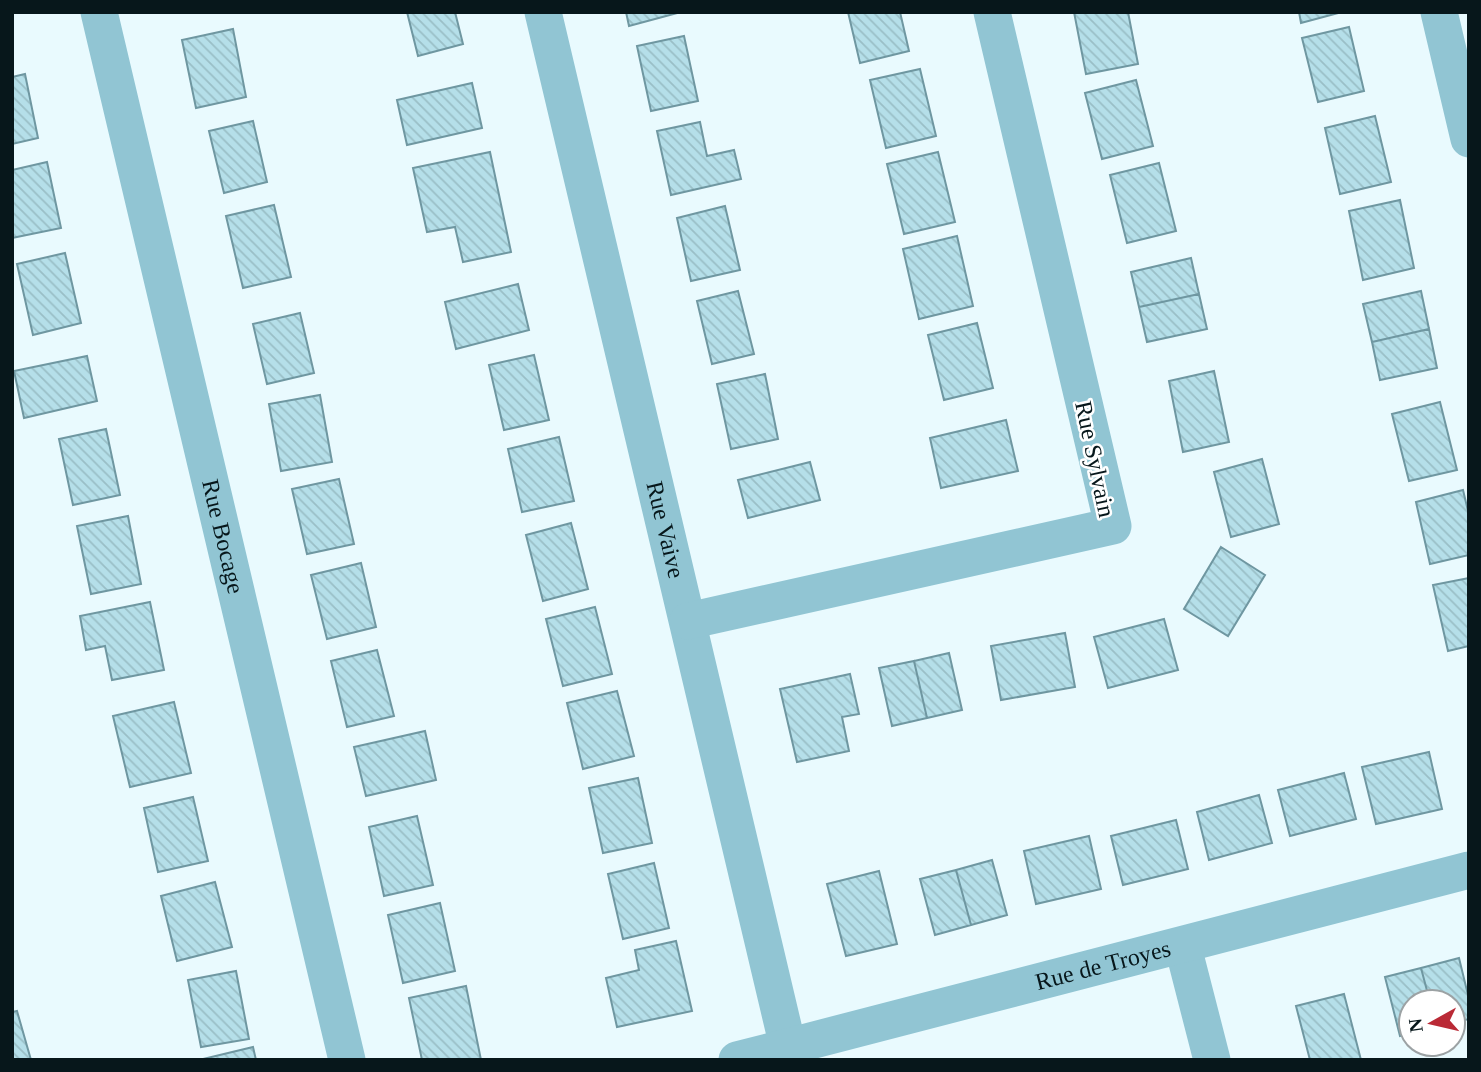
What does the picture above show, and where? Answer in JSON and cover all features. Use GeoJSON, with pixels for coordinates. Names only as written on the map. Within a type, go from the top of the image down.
{"type":"FeatureCollection","features":[{"type":"Feature","properties":{"kind":"street","name":"Rue Bocage"},"geometry":{"type":"LineString","coordinates":[[99,12],[346,1060]]}},
{"type":"Feature","properties":{"kind":"street","name":"Rue Vaive"},"geometry":{"type":"LineString","coordinates":[[543,12],[788,1047]]}},
{"type":"Feature","properties":{"kind":"street","name":"Rue Sylvain"},"geometry":{"type":"LineString","coordinates":[[688,621],[1113,526],[992,12]]}},
{"type":"Feature","properties":{"kind":"street"},"geometry":{"type":"LineString","coordinates":[[1438,12],[1469,139]]}},
{"type":"Feature","properties":{"kind":"street","name":"Rue de Troyes"},"geometry":{"type":"LineString","coordinates":[[737,1060],[1183,947],[1469,870]]}},
{"type":"Feature","properties":{"kind":"street"},"geometry":{"type":"LineString","coordinates":[[1183,947],[1212,1060]]}},
{"type":"Feature","properties":{"kind":"building"},"geometry":{"type":"Polygon","coordinates":[[[407,12],[455,12],[463,44],[418,56],[407,12]]]}},
{"type":"Feature","properties":{"kind":"building"},"geometry":{"type":"Polygon","coordinates":[[[626,12],[681,12],[629,26],[626,12]]]}},
{"type":"Feature","properties":{"kind":"building"},"geometry":{"type":"Polygon","coordinates":[[[848,12],[900,12],[909,51],[860,63],[848,12]]]}},
{"type":"Feature","properties":{"kind":"building"},"geometry":{"type":"Polygon","coordinates":[[[1074,12],[1128,12],[1138,64],[1086,74],[1074,12]]]}},
{"type":"Feature","properties":{"kind":"building"},"geometry":{"type":"Polygon","coordinates":[[[1299,12],[1342,12],[1301,23],[1299,12]]]}},
{"type":"Feature","properties":{"kind":"building"},"geometry":{"type":"Polygon","coordinates":[[[1349,27],[1364,91],[1318,102],[1302,38],[1349,27]]]}},
{"type":"Feature","properties":{"kind":"building"},"geometry":{"type":"Polygon","coordinates":[[[233,29],[246,97],[196,108],[182,40],[233,29]]]}},
{"type":"Feature","properties":{"kind":"building"},"geometry":{"type":"Polygon","coordinates":[[[684,36],[698,101],[651,111],[637,46],[684,36]]]}},
{"type":"Feature","properties":{"kind":"building"},"geometry":{"type":"Polygon","coordinates":[[[920,69],[936,136],[886,148],[870,80],[920,69]]]}},
{"type":"Feature","properties":{"kind":"building"},"geometry":{"type":"Polygon","coordinates":[[[25,74],[38,138],[12,144],[12,77],[25,74]]]}},
{"type":"Feature","properties":{"kind":"building"},"geometry":{"type":"Polygon","coordinates":[[[1136,80],[1153,146],[1102,159],[1085,93],[1136,80]]]}},
{"type":"Feature","properties":{"kind":"building"},"geometry":{"type":"Polygon","coordinates":[[[472,83],[482,128],[407,145],[397,100],[472,83]]]}},
{"type":"Feature","properties":{"kind":"building"},"geometry":{"type":"Polygon","coordinates":[[[1375,116],[1391,182],[1340,194],[1325,128],[1375,116]]]}},
{"type":"Feature","properties":{"kind":"building"},"geometry":{"type":"Polygon","coordinates":[[[253,121],[267,182],[224,193],[209,131],[253,121]]]}},
{"type":"Feature","properties":{"kind":"building"},"geometry":{"type":"Polygon","coordinates":[[[700,122],[707,156],[734,150],[741,179],[671,195],[657,131],[700,122]]]}},
{"type":"Feature","properties":{"kind":"building"},"geometry":{"type":"Polygon","coordinates":[[[490,152],[511,252],[463,262],[455,227],[427,232],[413,168],[490,152]]]}},
{"type":"Feature","properties":{"kind":"building"},"geometry":{"type":"Polygon","coordinates":[[[938,152],[955,222],[904,234],[887,164],[938,152]]]}},
{"type":"Feature","properties":{"kind":"building"},"geometry":{"type":"Polygon","coordinates":[[[47,162],[61,228],[12,238],[12,170],[47,162]]]}},
{"type":"Feature","properties":{"kind":"building"},"geometry":{"type":"Polygon","coordinates":[[[1159,163],[1176,231],[1127,243],[1110,175],[1159,163]]]}},
{"type":"Feature","properties":{"kind":"building"},"geometry":{"type":"Polygon","coordinates":[[[1400,200],[1414,268],[1363,280],[1349,211],[1400,200]]]}},
{"type":"Feature","properties":{"kind":"building"},"geometry":{"type":"Polygon","coordinates":[[[274,205],[291,277],[243,288],[226,216],[274,205]]]}},
{"type":"Feature","properties":{"kind":"building"},"geometry":{"type":"Polygon","coordinates":[[[725,206],[740,270],[691,281],[677,218],[725,206]]]}},
{"type":"Feature","properties":{"kind":"building"},"geometry":{"type":"Polygon","coordinates":[[[957,236],[973,306],[919,319],[903,249],[957,236]]]}},
{"type":"Feature","properties":{"kind":"building"},"geometry":{"type":"Polygon","coordinates":[[[65,253],[81,323],[33,335],[17,264],[65,253]]]}},
{"type":"Feature","properties":{"kind":"building"},"geometry":{"type":"Polygon","coordinates":[[[1191,258],[1199,294],[1139,307],[1131,272],[1191,258]]]}},
{"type":"Feature","properties":{"kind":"building"},"geometry":{"type":"Polygon","coordinates":[[[518,284],[529,330],[456,349],[445,302],[518,284]]]}},
{"type":"Feature","properties":{"kind":"building"},"geometry":{"type":"Polygon","coordinates":[[[738,291],[754,354],[712,364],[697,301],[738,291]]]}},
{"type":"Feature","properties":{"kind":"building"},"geometry":{"type":"Polygon","coordinates":[[[1421,291],[1429,329],[1372,342],[1363,304],[1421,291]]]}},
{"type":"Feature","properties":{"kind":"building"},"geometry":{"type":"Polygon","coordinates":[[[1199,294],[1207,329],[1147,342],[1139,307],[1199,294]]]}},
{"type":"Feature","properties":{"kind":"building"},"geometry":{"type":"Polygon","coordinates":[[[300,313],[314,373],[267,384],[253,324],[300,313]]]}},
{"type":"Feature","properties":{"kind":"building"},"geometry":{"type":"Polygon","coordinates":[[[977,323],[993,388],[944,400],[928,335],[977,323]]]}},
{"type":"Feature","properties":{"kind":"building"},"geometry":{"type":"Polygon","coordinates":[[[1429,329],[1437,368],[1380,380],[1372,342],[1429,329]]]}},
{"type":"Feature","properties":{"kind":"building"},"geometry":{"type":"Polygon","coordinates":[[[534,355],[549,420],[504,430],[489,365],[534,355]]]}},
{"type":"Feature","properties":{"kind":"building"},"geometry":{"type":"Polygon","coordinates":[[[87,356],[97,401],[24,418],[14,371],[87,356]]]}},
{"type":"Feature","properties":{"kind":"building"},"geometry":{"type":"Polygon","coordinates":[[[1214,371],[1229,442],[1183,452],[1169,381],[1214,371]]]}},
{"type":"Feature","properties":{"kind":"building"},"geometry":{"type":"Polygon","coordinates":[[[765,374],[778,439],[731,449],[717,384],[765,374]]]}},
{"type":"Feature","properties":{"kind":"building"},"geometry":{"type":"Polygon","coordinates":[[[320,395],[332,462],[281,471],[269,404],[320,395]]]}},
{"type":"Feature","properties":{"kind":"building"},"geometry":{"type":"Polygon","coordinates":[[[1440,402],[1457,470],[1409,481],[1392,414],[1440,402]]]}},
{"type":"Feature","properties":{"kind":"building"},"geometry":{"type":"Polygon","coordinates":[[[1006,420],[1018,471],[941,488],[930,438],[1006,420]]]}},
{"type":"Feature","properties":{"kind":"building"},"geometry":{"type":"Polygon","coordinates":[[[106,429],[120,495],[73,505],[59,439],[106,429]]]}},
{"type":"Feature","properties":{"kind":"building"},"geometry":{"type":"Polygon","coordinates":[[[559,437],[574,501],[522,512],[508,449],[559,437]]]}},
{"type":"Feature","properties":{"kind":"building"},"geometry":{"type":"Polygon","coordinates":[[[1262,459],[1279,524],[1231,537],[1214,472],[1262,459]]]}},
{"type":"Feature","properties":{"kind":"building"},"geometry":{"type":"Polygon","coordinates":[[[810,462],[820,500],[748,518],[738,480],[810,462]]]}},
{"type":"Feature","properties":{"kind":"building"},"geometry":{"type":"Polygon","coordinates":[[[339,479],[354,544],[307,554],[292,489],[339,479]]]}},
{"type":"Feature","properties":{"kind":"building"},"geometry":{"type":"Polygon","coordinates":[[[1463,490],[1469,515],[1469,555],[1430,564],[1416,502],[1463,490]]]}},
{"type":"Feature","properties":{"kind":"building"},"geometry":{"type":"Polygon","coordinates":[[[128,516],[141,584],[91,594],[77,526],[128,516]]]}},
{"type":"Feature","properties":{"kind":"building"},"geometry":{"type":"Polygon","coordinates":[[[571,523],[588,589],[543,601],[526,535],[571,523]]]}},
{"type":"Feature","properties":{"kind":"building"},"geometry":{"type":"Polygon","coordinates":[[[1221,547],[1265,575],[1228,636],[1184,609],[1221,547]]]}},
{"type":"Feature","properties":{"kind":"building"},"geometry":{"type":"Polygon","coordinates":[[[361,563],[376,627],[327,639],[311,575],[361,563]]]}},
{"type":"Feature","properties":{"kind":"building"},"geometry":{"type":"Polygon","coordinates":[[[1469,578],[1469,646],[1448,651],[1433,585],[1469,578]]]}},
{"type":"Feature","properties":{"kind":"building"},"geometry":{"type":"Polygon","coordinates":[[[150,602],[164,670],[112,680],[105,646],[86,650],[80,616],[150,602]]]}},
{"type":"Feature","properties":{"kind":"building"},"geometry":{"type":"Polygon","coordinates":[[[595,607],[612,674],[563,686],[546,619],[595,607]]]}},
{"type":"Feature","properties":{"kind":"building"},"geometry":{"type":"Polygon","coordinates":[[[1164,619],[1178,670],[1108,688],[1094,637],[1164,619]]]}},
{"type":"Feature","properties":{"kind":"building"},"geometry":{"type":"Polygon","coordinates":[[[1065,633],[1075,687],[1001,700],[991,646],[1065,633]]]}},
{"type":"Feature","properties":{"kind":"building"},"geometry":{"type":"Polygon","coordinates":[[[377,650],[394,716],[347,727],[331,661],[377,650]]]}},
{"type":"Feature","properties":{"kind":"building"},"geometry":{"type":"Polygon","coordinates":[[[949,653],[962,710],[927,718],[914,661],[949,653]]]}},
{"type":"Feature","properties":{"kind":"building"},"geometry":{"type":"Polygon","coordinates":[[[914,661],[927,718],[892,726],[879,668],[914,661]]]}},
{"type":"Feature","properties":{"kind":"building"},"geometry":{"type":"Polygon","coordinates":[[[850,674],[859,714],[842,717],[849,751],[797,762],[780,689],[850,674]]]}},
{"type":"Feature","properties":{"kind":"building"},"geometry":{"type":"Polygon","coordinates":[[[617,691],[634,756],[583,769],[567,703],[617,691]]]}},
{"type":"Feature","properties":{"kind":"building"},"geometry":{"type":"Polygon","coordinates":[[[174,702],[191,773],[130,787],[113,716],[174,702]]]}},
{"type":"Feature","properties":{"kind":"building"},"geometry":{"type":"Polygon","coordinates":[[[425,731],[436,780],[366,796],[354,747],[425,731]]]}},
{"type":"Feature","properties":{"kind":"building"},"geometry":{"type":"Polygon","coordinates":[[[1429,752],[1442,809],[1376,824],[1362,767],[1429,752]]]}},
{"type":"Feature","properties":{"kind":"building"},"geometry":{"type":"Polygon","coordinates":[[[1344,773],[1356,819],[1290,836],[1278,790],[1344,773]]]}},
{"type":"Feature","properties":{"kind":"building"},"geometry":{"type":"Polygon","coordinates":[[[638,778],[652,843],[603,853],[589,788],[638,778]]]}},
{"type":"Feature","properties":{"kind":"building"},"geometry":{"type":"Polygon","coordinates":[[[1259,795],[1272,843],[1209,860],[1197,812],[1259,795]]]}},
{"type":"Feature","properties":{"kind":"building"},"geometry":{"type":"Polygon","coordinates":[[[193,797],[208,861],[158,872],[144,808],[193,797]]]}},
{"type":"Feature","properties":{"kind":"building"},"geometry":{"type":"Polygon","coordinates":[[[417,816],[433,885],[384,896],[369,827],[417,816]]]}},
{"type":"Feature","properties":{"kind":"building"},"geometry":{"type":"Polygon","coordinates":[[[1176,820],[1188,869],[1123,885],[1111,836],[1176,820]]]}},
{"type":"Feature","properties":{"kind":"building"},"geometry":{"type":"Polygon","coordinates":[[[1089,836],[1101,889],[1036,904],[1024,851],[1089,836]]]}},
{"type":"Feature","properties":{"kind":"building"},"geometry":{"type":"Polygon","coordinates":[[[992,860],[1007,915],[971,925],[956,870],[992,860]]]}},
{"type":"Feature","properties":{"kind":"building"},"geometry":{"type":"Polygon","coordinates":[[[654,863],[669,928],[623,939],[608,874],[654,863]]]}},
{"type":"Feature","properties":{"kind":"building"},"geometry":{"type":"Polygon","coordinates":[[[956,870],[971,925],[935,935],[920,879],[956,870]]]}},
{"type":"Feature","properties":{"kind":"building"},"geometry":{"type":"Polygon","coordinates":[[[879,871],[897,944],[846,956],[827,884],[879,871]]]}},
{"type":"Feature","properties":{"kind":"building"},"geometry":{"type":"Polygon","coordinates":[[[215,882],[232,947],[177,961],[161,896],[215,882]]]}},
{"type":"Feature","properties":{"kind":"building"},"geometry":{"type":"Polygon","coordinates":[[[440,903],[455,971],[403,983],[388,915],[440,903]]]}},
{"type":"Feature","properties":{"kind":"building"},"geometry":{"type":"Polygon","coordinates":[[[676,941],[692,1011],[617,1027],[606,978],[639,970],[635,950],[676,941]]]}},
{"type":"Feature","properties":{"kind":"building"},"geometry":{"type":"Polygon","coordinates":[[[1459,958],[1466,988],[1426,988],[1421,968],[1459,958]]]}},
{"type":"Feature","properties":{"kind":"building"},"geometry":{"type":"Polygon","coordinates":[[[1421,968],[1426,988],[1397,988],[1397,1024],[1385,977],[1421,968]]]}},
{"type":"Feature","properties":{"kind":"building"},"geometry":{"type":"Polygon","coordinates":[[[236,971],[249,1039],[201,1047],[188,980],[236,971]]]}},
{"type":"Feature","properties":{"kind":"building"},"geometry":{"type":"Polygon","coordinates":[[[466,986],[481,1060],[422,1060],[409,998],[466,986]]]}},
{"type":"Feature","properties":{"kind":"building"},"geometry":{"type":"Polygon","coordinates":[[[1467,991],[1469,999],[1467,1020],[1467,991]]]}},
{"type":"Feature","properties":{"kind":"building"},"geometry":{"type":"Polygon","coordinates":[[[1344,994],[1361,1060],[1310,1060],[1296,1006],[1344,994]]]}},
{"type":"Feature","properties":{"kind":"building"},"geometry":{"type":"Polygon","coordinates":[[[17,1011],[31,1060],[12,1060],[12,1012],[17,1011]]]}},
{"type":"Feature","properties":{"kind":"building"},"geometry":{"type":"Polygon","coordinates":[[[253,1047],[256,1060],[199,1060],[253,1047]]]}}]}
